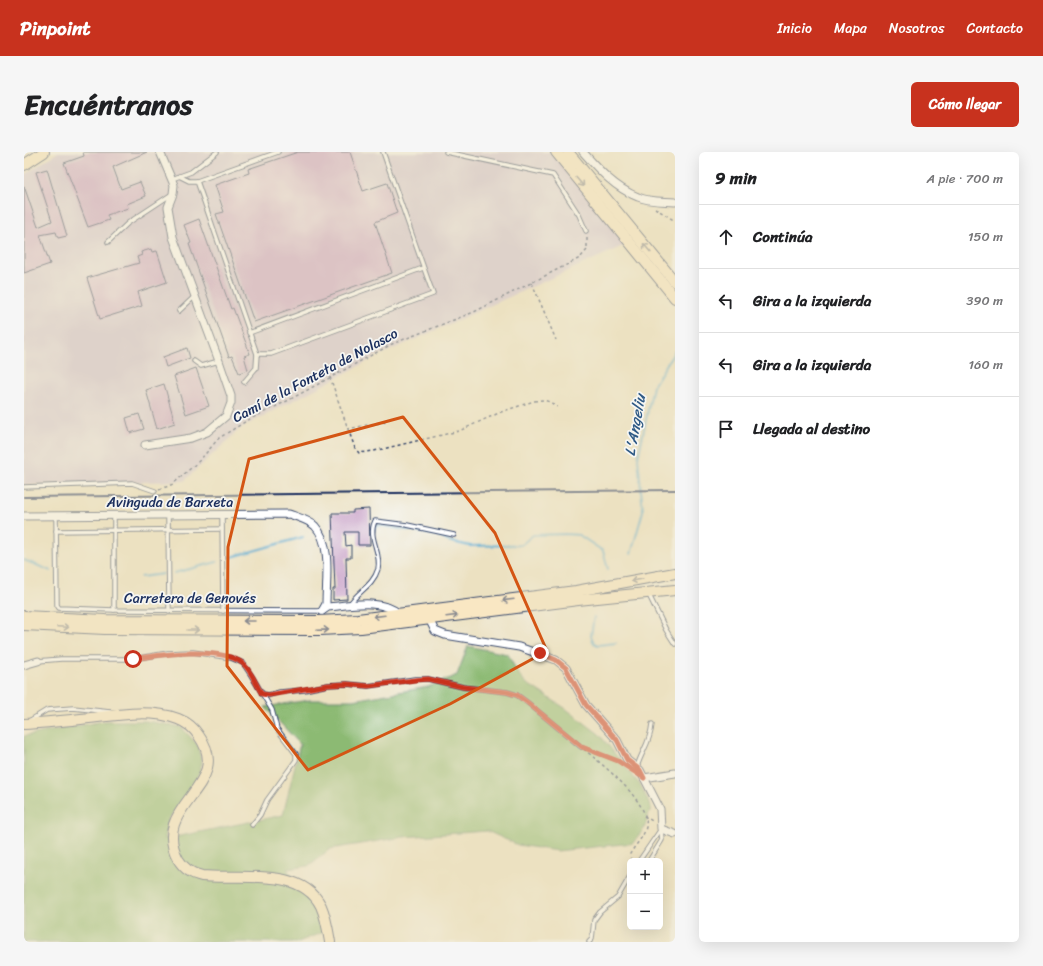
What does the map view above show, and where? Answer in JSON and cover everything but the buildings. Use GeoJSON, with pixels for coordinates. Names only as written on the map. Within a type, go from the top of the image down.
{"type":"FeatureCollection","features":[{"type":"Feature","properties":{"kind":"main road"},"geometry":{"type":"LineString","coordinates":[[24,165],[44,152]]}},
{"type":"Feature","properties":{"kind":"main road"},"geometry":{"type":"LineString","coordinates":[[556,152],[671,282]]}},
{"type":"Feature","properties":{"kind":"main road"},"geometry":{"type":"LineString","coordinates":[[568,152],[671,282],[675,298]]}},
{"type":"Feature","properties":{"kind":"main road"},"geometry":{"type":"LineString","coordinates":[[24,616],[105,620],[320,616],[358,619],[576,591],[675,573]]}},
{"type":"Feature","properties":{"kind":"main road"},"geometry":{"type":"LineString","coordinates":[[24,625],[105,629],[319,630],[361,628],[648,592],[675,590]]}},
{"type":"Feature","properties":{"kind":"main road"},"geometry":{"type":"LineString","coordinates":[[24,723],[126,715],[160,716],[180,720],[195,731],[205,747],[208,760],[206,774],[177,815],[172,829],[172,840],[176,854],[184,867],[193,874],[202,876],[271,878],[293,881],[302,885],[310,891],[321,906],[330,942]]}},
{"type":"Feature","properties":{"kind":"street"},"geometry":{"type":"LineString","coordinates":[[145,445],[199,435],[210,430],[221,421],[230,409],[231,396],[169,222],[168,207],[173,194],[172,179],[160,152]]}},
{"type":"Feature","properties":{"kind":"street"},"geometry":{"type":"LineString","coordinates":[[583,152],[615,185],[638,198],[675,202]]}},
{"type":"Feature","properties":{"kind":"street","name":"Avinguda de Barxeta"},"geometry":{"type":"LineString","coordinates":[[24,516],[289,514],[314,525],[322,537],[326,550],[326,604],[320,616]]}},
{"type":"Feature","properties":{"kind":"street","name":"Carretera de Genovés"},"geometry":{"type":"LineString","coordinates":[[320,616],[328,607],[382,605],[394,609],[400,614]]}},
{"type":"Feature","properties":{"kind":"street"},"geometry":{"type":"LineString","coordinates":[[428,620],[435,631],[445,635],[519,647],[556,660],[566,668],[586,705],[617,740],[627,760],[644,778],[660,808],[660,826],[675,834]]}},
{"type":"Feature","properties":{"kind":"street"},"geometry":{"type":"LineString","coordinates":[[24,665],[38,661]]}},
{"type":"Feature","properties":{"kind":"street"},"geometry":{"type":"LineString","coordinates":[[644,778],[675,773]]}},
{"type":"Feature","properties":{"kind":"lane"},"geometry":{"type":"LineString","coordinates":[[172,179],[191,172],[217,152]]}},
{"type":"Feature","properties":{"kind":"lane"},"geometry":{"type":"LineString","coordinates":[[179,176],[189,181],[197,181],[278,152]]}},
{"type":"Feature","properties":{"kind":"lane"},"geometry":{"type":"LineString","coordinates":[[257,354],[271,354],[433,294],[383,152]]}},
{"type":"Feature","properties":{"kind":"lane"},"geometry":{"type":"LineString","coordinates":[[446,152],[553,175],[579,215],[586,231]]}},
{"type":"Feature","properties":{"kind":"lane"},"geometry":{"type":"LineString","coordinates":[[197,181],[257,354],[256,368],[244,382]]}},
{"type":"Feature","properties":{"kind":"lane"},"geometry":{"type":"LineString","coordinates":[[108,242],[128,223],[173,194]]}},
{"type":"Feature","properties":{"kind":"lane"},"geometry":{"type":"LineString","coordinates":[[249,333],[423,268]]}},
{"type":"Feature","properties":{"kind":"lane"},"geometry":{"type":"LineString","coordinates":[[179,311],[195,296]]}},
{"type":"Feature","properties":{"kind":"lane"},"geometry":{"type":"LineString","coordinates":[[194,361],[201,366],[219,361]]}},
{"type":"Feature","properties":{"kind":"lane"},"geometry":{"type":"LineString","coordinates":[[24,487],[132,483],[155,491]]}},
{"type":"Feature","properties":{"kind":"lane"},"geometry":{"type":"LineString","coordinates":[[168,515],[169,611]]}},
{"type":"Feature","properties":{"kind":"lane"},"geometry":{"type":"LineString","coordinates":[[222,515],[223,611]]}},
{"type":"Feature","properties":{"kind":"lane"},"geometry":{"type":"LineString","coordinates":[[56,516],[56,531],[222,530]]}},
{"type":"Feature","properties":{"kind":"lane"},"geometry":{"type":"LineString","coordinates":[[114,516],[114,610]]}},
{"type":"Feature","properties":{"kind":"lane"},"geometry":{"type":"LineString","coordinates":[[348,606],[353,599],[370,585],[378,569],[379,561],[373,542],[372,527],[375,521],[399,524],[454,535]]}},
{"type":"Feature","properties":{"kind":"lane","name":"Carretera de Genovés"},"geometry":{"type":"LineString","coordinates":[[56,531],[57,605],[59,608],[223,611],[320,616]]}},
{"type":"Feature","properties":{"kind":"lane"},"geometry":{"type":"LineString","coordinates":[[648,592],[666,630],[675,644]]}},
{"type":"Feature","properties":{"kind":"lane"},"geometry":{"type":"LineString","coordinates":[[38,661],[61,659],[133,659],[168,653],[193,652],[214,654],[231,658],[242,663],[272,710],[277,729],[296,754],[296,760],[267,800],[260,815],[252,825]]}},
{"type":"Feature","properties":{"kind":"lane"},"geometry":{"type":"LineString","coordinates":[[262,694],[269,695],[328,685],[347,684],[368,686],[421,679],[507,692],[517,695],[528,703],[582,747]]}},
{"type":"Feature","properties":{"kind":"lane"},"geometry":{"type":"LineString","coordinates":[[636,768],[640,756],[651,738],[652,724]]}},
{"type":"Feature","properties":{"kind":"lane"},"geometry":{"type":"LineString","coordinates":[[641,858],[660,826]]}},
{"type":"Feature","properties":{"kind":"lane"},"geometry":{"type":"LineString","coordinates":[[651,858],[662,840],[660,826]]}},
{"type":"Feature","properties":{"kind":"lane"},"geometry":{"type":"LineString","coordinates":[[588,942],[592,939],[594,920],[600,912],[618,897],[627,881]]}},
{"type":"Feature","properties":{"kind":"path"},"geometry":{"type":"LineString","coordinates":[[649,200],[655,209],[675,221]]}},
{"type":"Feature","properties":{"kind":"path","name":"Camí de la Fonteta de Nolasco"},"geometry":{"type":"LineString","coordinates":[[155,491],[173,484],[200,460],[219,438],[248,420],[287,401],[392,344],[474,312],[580,258],[587,250],[586,231]]}},
{"type":"Feature","properties":{"kind":"path"},"geometry":{"type":"LineString","coordinates":[[532,283],[556,340]]}},
{"type":"Feature","properties":{"kind":"path"},"geometry":{"type":"LineString","coordinates":[[330,377],[355,448],[359,452],[367,452],[459,432],[501,412],[534,401],[543,400],[557,407]]}},
{"type":"Feature","properties":{"kind":"path"},"geometry":{"type":"LineString","coordinates":[[348,429],[387,421]]}},
{"type":"Feature","properties":{"kind":"path"},"geometry":{"type":"LineString","coordinates":[[582,747],[596,751],[624,765]]}},
{"type":"Feature","properties":{"kind":"path"},"geometry":{"type":"LineString","coordinates":[[582,747],[627,787],[639,805],[644,816],[646,826],[643,835],[630,854],[631,858]]}},
{"type":"Feature","properties":{"kind":"path"},"geometry":{"type":"LineString","coordinates":[[644,816],[660,826]]}},
{"type":"Feature","properties":{"kind":"highlighted area"},"geometry":{"type":"Polygon","coordinates":[[[403,417],[495,533],[547,651],[450,704],[308,770],[227,666],[228,547],[249,459],[403,417]]]}},
{"type":"Feature","properties":{"kind":"shaded area"},"geometry":{"type":"Polygon","coordinates":[[[58,152],[559,152],[632,242],[378,356],[241,428],[184,481],[24,485],[24,175],[58,152]]]}},
{"type":"Feature","properties":{"kind":"green space"},"geometry":{"type":"Polygon","coordinates":[[[468,646],[507,654],[523,681],[565,708],[599,734],[641,786],[651,808],[644,829],[633,843],[557,851],[518,845],[487,831],[403,837],[330,849],[308,866],[287,869],[313,907],[324,932],[298,942],[24,942],[24,736],[104,721],[146,721],[181,727],[197,744],[202,762],[198,777],[169,819],[165,839],[283,815],[300,744],[265,707],[309,700],[353,700],[428,687],[457,675],[468,646]]]}},
{"type":"Feature","properties":{"kind":"waterway","name":"L'Angeliu"},"geometry":{"type":"LineString","coordinates":[[631,554],[643,511],[638,458],[653,386],[675,351]]}},
{"type":"Feature","properties":{"kind":"waterway"},"geometry":{"type":"LineString","coordinates":[[374,529],[378,525],[437,535],[448,541],[470,546],[521,545],[533,535],[579,535],[603,551],[608,569]]}},
{"type":"Feature","properties":{"kind":"waterway"},"geometry":{"type":"LineString","coordinates":[[228,558],[303,537]]}},
{"type":"Feature","properties":{"kind":"waterway"},"geometry":{"type":"LineString","coordinates":[[24,560],[51,571]]}},
{"type":"Feature","properties":{"kind":"waterway"},"geometry":{"type":"LineString","coordinates":[[174,573],[217,562]]}},
{"type":"Feature","properties":{"kind":"waterway"},"geometry":{"type":"LineString","coordinates":[[141,577],[163,574]]}},
{"type":"Feature","properties":{"kind":"waterway"},"geometry":{"type":"LineString","coordinates":[[594,617],[591,636],[594,643],[598,645],[616,643]]}},
{"type":"Feature","properties":{"kind":"railway"},"geometry":{"type":"LineString","coordinates":[[24,497],[675,490]]}},
{"type":"Feature","properties":{"kind":"route"},"geometry":{"type":"LineString","coordinates":[[133,659],[168,653],[193,652],[214,654],[231,658],[242,663],[262,694],[269,695],[328,685],[347,684],[368,686],[428,679],[463,687],[507,692],[517,695],[528,703],[582,747],[596,751],[618,761],[644,778],[640,770],[627,760],[617,740],[586,705],[579,695],[566,668],[556,660],[540,653]]}}]}
